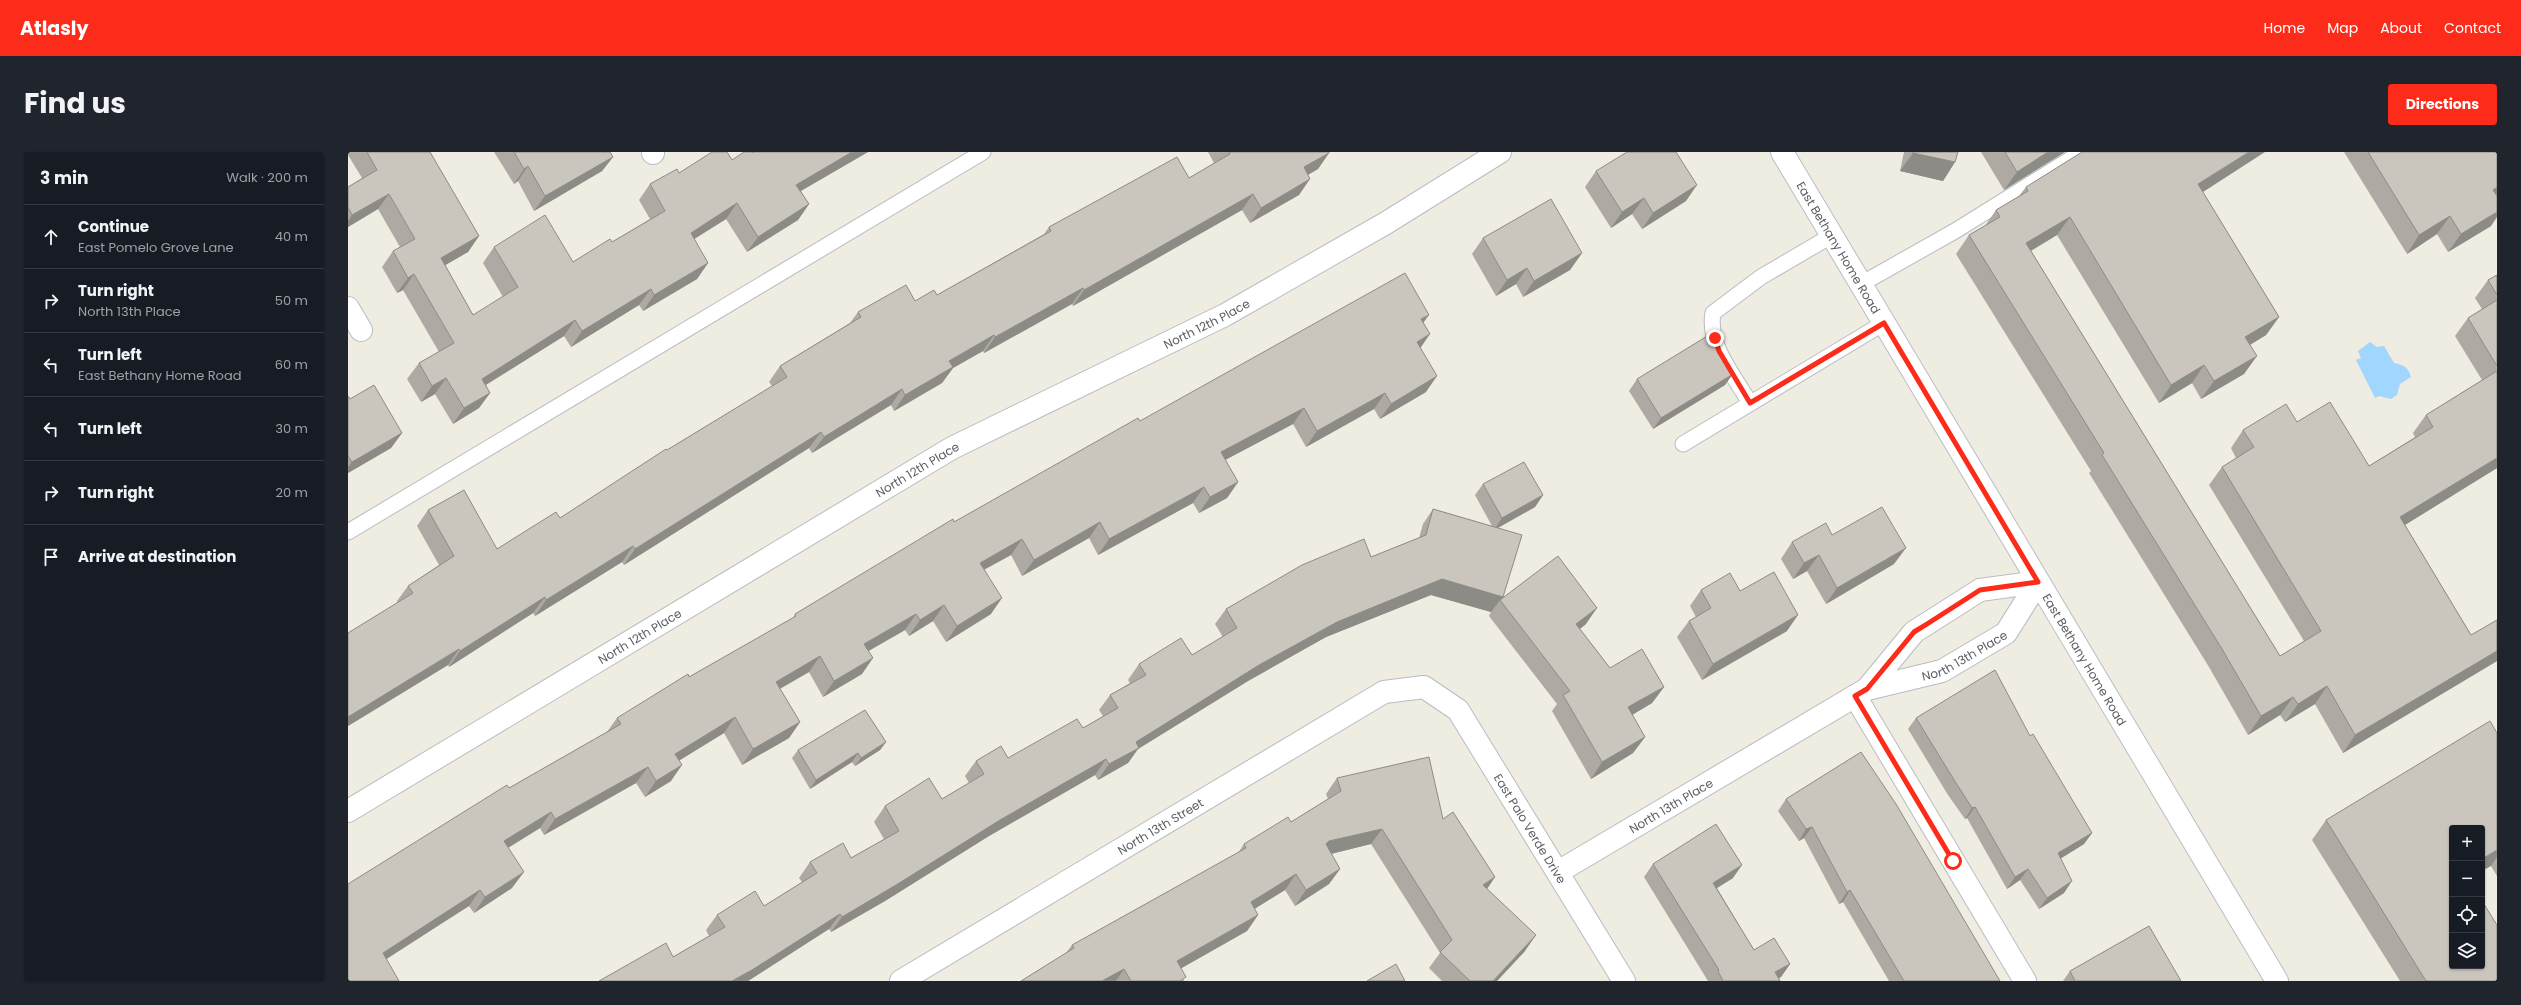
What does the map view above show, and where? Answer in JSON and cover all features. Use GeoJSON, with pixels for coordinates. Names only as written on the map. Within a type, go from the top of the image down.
{"type":"FeatureCollection","features":[{"type":"Feature","properties":{"kind":"street","name":"North 12th Place"},"geometry":{"type":"LineString","coordinates":[[348,811],[952,448],[1225,315],[1386,224],[1500,152]]}},
{"type":"Feature","properties":{"kind":"street","name":"East Bethany Home Road"},"geometry":{"type":"LineString","coordinates":[[1782,152],[2277,981]]}},
{"type":"Feature","properties":{"kind":"street"},"geometry":{"type":"LineString","coordinates":[[348,308],[361,330]]}},
{"type":"Feature","properties":{"kind":"street","name":"North 13th Place"},"geometry":{"type":"LineString","coordinates":[[1861,693],[1914,632],[1980,590],[2038,582]]}},
{"type":"Feature","properties":{"kind":"street","name":"North 13th Place"},"geometry":{"type":"LineString","coordinates":[[1558,872],[1861,693],[1942,671],[2006,633],[2038,582]]}},
{"type":"Feature","properties":{"kind":"street","name":"East Palo Verde Drive"},"geometry":{"type":"LineString","coordinates":[[1424,687],[1458,710],[1624,981]]}},
{"type":"Feature","properties":{"kind":"street","name":"North 13th Street"},"geometry":{"type":"LineString","coordinates":[[901,981],[1384,692],[1424,687]]}},
{"type":"Feature","properties":{"kind":"street"},"geometry":{"type":"LineString","coordinates":[[1861,693],[2025,981]]}},
{"type":"Feature","properties":{"kind":"lane"},"geometry":{"type":"LineString","coordinates":[[348,532],[983,152]]}},
{"type":"Feature","properties":{"kind":"lane"},"geometry":{"type":"LineString","coordinates":[[1861,284],[1955,231],[2082,152]]}},
{"type":"Feature","properties":{"kind":"lane"},"geometry":{"type":"LineString","coordinates":[[1750,403],[1719,351],[1710,326],[1713,313],[1761,278],[1831,236]]}},
{"type":"Feature","properties":{"kind":"lane"},"geometry":{"type":"LineString","coordinates":[[1683,444],[1884,323]]}},
{"type":"Feature","properties":{"kind":"water"},"geometry":{"type":"Polygon","coordinates":[[[2370,342],[2377,347],[2384,346],[2394,363],[2405,367],[2410,374],[2411,377],[2400,384],[2397,395],[2391,399],[2379,396],[2375,398],[2356,360],[2361,358],[2358,351],[2370,342]]]}},
{"type":"Feature","properties":{"kind":"building"},"geometry":{"type":"Polygon","coordinates":[[[367,152],[430,152],[479,236],[441,258],[473,315],[518,287],[494,247],[545,215],[573,262],[610,239],[612,242],[665,211],[650,184],[677,169],[679,173],[712,152],[727,152],[732,160],[744,152],[852,152],[796,185],[809,204],[758,237],[737,203],[691,233],[708,263],[654,295],[651,289],[582,331],[575,320],[482,379],[490,393],[464,408],[446,378],[432,386],[419,363],[454,343],[414,274],[408,278],[393,251],[415,239],[389,194],[352,215],[348,207],[348,187],[377,170],[367,152]]]}},
{"type":"Feature","properties":{"kind":"building"},"geometry":{"type":"Polygon","coordinates":[[[514,152],[610,152],[613,157],[545,196],[528,166],[524,169],[514,152]]]}},
{"type":"Feature","properties":{"kind":"building"},"geometry":{"type":"Polygon","coordinates":[[[1229,152],[1329,153],[1304,167],[1310,179],[1261,208],[1253,194],[1084,290],[1083,288],[995,337],[994,335],[949,361],[953,367],[905,395],[902,389],[824,437],[821,432],[635,549],[633,546],[546,600],[545,597],[460,651],[459,649],[348,717],[348,633],[413,593],[408,586],[454,556],[428,510],[464,490],[497,549],[556,512],[560,518],[666,449],[667,450],[787,377],[780,366],[861,317],[858,312],[906,285],[915,301],[934,290],[937,295],[1051,231],[1049,227],[1177,157],[1189,178],[1230,154],[1229,152]]]}},
{"type":"Feature","properties":{"kind":"building"},"geometry":{"type":"Polygon","coordinates":[[[1627,152],[1676,152],[1697,185],[1653,213],[1644,198],[1622,212],[1596,171],[1627,152]]]}},
{"type":"Feature","properties":{"kind":"building"},"geometry":{"type":"Polygon","coordinates":[[[1913,152],[1958,152],[1955,162],[1913,152]]]}},
{"type":"Feature","properties":{"kind":"building"},"geometry":{"type":"Polygon","coordinates":[[[2005,152],[2048,152],[2017,172],[2005,152]]]}},
{"type":"Feature","properties":{"kind":"building"},"geometry":{"type":"Polygon","coordinates":[[[2082,152],[2249,152],[2198,184],[2279,317],[2245,337],[2257,356],[2214,381],[2204,365],[2171,385],[2070,217],[2026,243],[2280,656],[2321,631],[2222,467],[2254,447],[2243,430],[2286,404],[2297,422],[2330,402],[2369,466],[2433,427],[2426,415],[2497,371],[2497,458],[2400,517],[2471,635],[2497,620],[2497,651],[2355,735],[2327,686],[2298,704],[2293,697],[2261,716],[2222,649],[2102,455],[2104,453],[1969,235],[2000,217],[1996,210],[2028,191],[2026,187],[2082,152]]]}},
{"type":"Feature","properties":{"kind":"building"},"geometry":{"type":"Polygon","coordinates":[[[2368,152],[2497,152],[2497,187],[2493,190],[2497,196],[2497,212],[2461,234],[2450,216],[2419,235],[2368,152]]]}},
{"type":"Feature","properties":{"kind":"building"},"geometry":{"type":"Polygon","coordinates":[[[1551,199],[1582,253],[1534,281],[1527,268],[1507,280],[1483,238],[1551,199]]]}},
{"type":"Feature","properties":{"kind":"building"},"geometry":{"type":"Polygon","coordinates":[[[1405,273],[1429,315],[1421,319],[1430,334],[1417,342],[1437,376],[1391,404],[1385,393],[1317,431],[1304,408],[1221,452],[1238,482],[1210,497],[1204,487],[1109,539],[1100,522],[1034,560],[1022,539],[980,563],[1002,598],[957,626],[944,605],[920,620],[916,614],[864,644],[873,658],[834,681],[820,656],[776,682],[800,722],[753,749],[735,717],[675,754],[682,765],[656,781],[648,767],[555,819],[551,812],[504,841],[524,872],[485,897],[480,890],[383,953],[399,981],[348,981],[348,884],[507,785],[509,788],[621,724],[617,718],[688,674],[689,677],[796,616],[795,614],[953,519],[954,522],[1138,418],[1140,421],[1405,273]]]}},
{"type":"Feature","properties":{"kind":"building"},"geometry":{"type":"Polygon","coordinates":[[[2497,275],[2497,295],[2488,280],[2497,275]]]}},
{"type":"Feature","properties":{"kind":"building"},"geometry":{"type":"Polygon","coordinates":[[[2497,300],[2497,366],[2468,318],[2497,300]]]}},
{"type":"Feature","properties":{"kind":"building"},"geometry":{"type":"Polygon","coordinates":[[[1709,335],[1733,374],[1661,418],[1637,379],[1709,335]]]}},
{"type":"Feature","properties":{"kind":"building"},"geometry":{"type":"Polygon","coordinates":[[[374,385],[402,433],[352,462],[348,456],[348,396],[350,399],[374,385]]]}},
{"type":"Feature","properties":{"kind":"building"},"geometry":{"type":"Polygon","coordinates":[[[1524,462],[1543,495],[1502,518],[1483,484],[1524,462]]]}},
{"type":"Feature","properties":{"kind":"building"},"geometry":{"type":"Polygon","coordinates":[[[1882,507],[1906,548],[1837,588],[1819,555],[1804,563],[1792,542],[1826,523],[1832,535],[1882,507]]]}},
{"type":"Feature","properties":{"kind":"building"},"geometry":{"type":"Polygon","coordinates":[[[1433,509],[1522,535],[1503,597],[1442,579],[1337,622],[1259,665],[1136,742],[1139,748],[1109,764],[1106,759],[1000,820],[842,917],[840,914],[732,981],[599,981],[666,943],[673,957],[725,927],[717,915],[755,891],[764,906],[817,873],[810,862],[843,843],[851,858],[899,831],[885,806],[929,778],[942,799],[984,774],[976,761],[1001,746],[1008,758],[1077,719],[1083,728],[1118,708],[1110,695],[1146,675],[1139,664],[1181,638],[1192,655],[1237,628],[1226,609],[1302,565],[1364,539],[1371,557],[1426,535],[1433,509]]]}},
{"type":"Feature","properties":{"kind":"building"},"geometry":{"type":"Polygon","coordinates":[[[1558,556],[1597,608],[1576,624],[1610,668],[1642,649],[1664,687],[1628,707],[1645,737],[1602,762],[1563,695],[1570,691],[1500,600],[1558,556]]]}},
{"type":"Feature","properties":{"kind":"building"},"geometry":{"type":"Polygon","coordinates":[[[1774,572],[1798,615],[1713,664],[1689,621],[1711,608],[1701,590],[1730,573],[1740,591],[1774,572]]]}},
{"type":"Feature","properties":{"kind":"building"},"geometry":{"type":"Polygon","coordinates":[[[1995,670],[2030,736],[2033,734],[2092,833],[2058,853],[2072,881],[2047,898],[2028,869],[2015,877],[1975,807],[1972,808],[1916,718],[1995,670]]]}},
{"type":"Feature","properties":{"kind":"building"},"geometry":{"type":"Polygon","coordinates":[[[865,710],[886,742],[861,758],[858,753],[816,780],[798,750],[865,710]]]}},
{"type":"Feature","properties":{"kind":"building"},"geometry":{"type":"Polygon","coordinates":[[[2490,721],[2497,733],[2497,850],[2485,857],[2485,825],[2449,825],[2449,969],[2485,969],[2485,906],[2497,925],[2497,981],[2426,981],[2326,820],[2490,721]]]}},
{"type":"Feature","properties":{"kind":"building"},"geometry":{"type":"Polygon","coordinates":[[[1861,752],[1896,804],[2000,981],[1904,981],[1850,890],[1847,892],[1812,827],[1806,829],[1786,799],[1861,752]]]}},
{"type":"Feature","properties":{"kind":"building"},"geometry":{"type":"Polygon","coordinates":[[[1429,757],[1443,819],[1453,812],[1495,877],[1483,885],[1536,935],[1493,981],[1470,981],[1440,952],[1452,940],[1382,829],[1329,841],[1326,844],[1340,869],[1306,890],[1296,874],[1251,902],[1258,915],[1177,961],[1186,977],[1180,981],[1131,981],[1124,969],[1102,981],[1021,981],[1074,948],[1072,945],[1246,848],[1244,844],[1288,817],[1291,822],[1341,791],[1337,778],[1429,757]]]}},
{"type":"Feature","properties":{"kind":"building"},"geometry":{"type":"Polygon","coordinates":[[[1716,824],[1742,865],[1713,883],[1754,950],[1774,938],[1790,964],[1775,972],[1780,981],[1723,981],[1718,971],[1719,970],[1653,864],[1716,824]]]}},
{"type":"Feature","properties":{"kind":"building"},"geometry":{"type":"Polygon","coordinates":[[[2149,926],[2181,981],[2075,981],[2070,971],[2149,926]]]}},
{"type":"Feature","properties":{"kind":"building"},"geometry":{"type":"Polygon","coordinates":[[[1396,964],[1405,981],[1367,981],[1396,964]]]}},
{"type":"Feature","properties":{"kind":"route"},"geometry":{"type":"LineString","coordinates":[[1715,338],[1719,351],[1750,403],[1884,323],[2038,582],[1980,590],[1914,632],[1867,689],[1855,696],[1953,861]]}}]}
